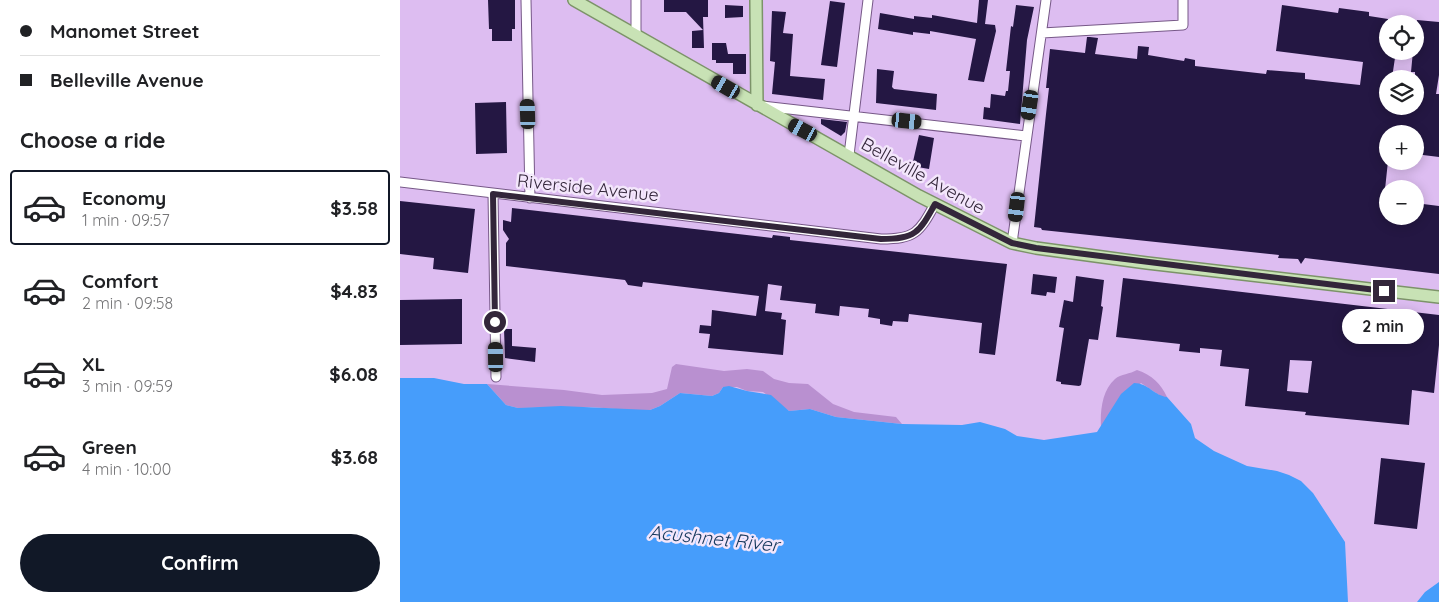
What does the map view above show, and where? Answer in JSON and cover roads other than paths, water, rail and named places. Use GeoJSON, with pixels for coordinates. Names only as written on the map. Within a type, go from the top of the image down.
{"type":"FeatureCollection","features":[{"type":"Feature","properties":{"kind":"main road","name":"Belleville Avenue"},"geometry":{"type":"LineString","coordinates":[[574,0],[935,204],[1012,243],[1147,263],[1439,297]]}},
{"type":"Feature","properties":{"kind":"main road"},"geometry":{"type":"LineString","coordinates":[[756,0],[757,105]]}},
{"type":"Feature","properties":{"kind":"street"},"geometry":{"type":"LineString","coordinates":[[526,0],[530,198]]}},
{"type":"Feature","properties":{"kind":"street"},"geometry":{"type":"LineString","coordinates":[[636,0],[636,35]]}},
{"type":"Feature","properties":{"kind":"street"},"geometry":{"type":"LineString","coordinates":[[849,155],[868,0]]}},
{"type":"Feature","properties":{"kind":"street"},"geometry":{"type":"LineString","coordinates":[[1012,243],[1046,0]]}},
{"type":"Feature","properties":{"kind":"street"},"geometry":{"type":"LineString","coordinates":[[1042,33],[1183,26],[1184,0]]}},
{"type":"Feature","properties":{"kind":"street"},"geometry":{"type":"LineString","coordinates":[[757,105],[1026,136]]}},
{"type":"Feature","properties":{"kind":"street","name":"Riverside Avenue"},"geometry":{"type":"LineString","coordinates":[[400,182],[881,239],[902,239],[915,233],[935,204]]}},
{"type":"Feature","properties":{"kind":"street"},"geometry":{"type":"LineString","coordinates":[[493,194],[496,377]]}},
{"type":"Feature","properties":{"kind":"water","name":"Acushnet River"},"geometry":{"type":"Polygon","coordinates":[[[400,378],[434,378],[464,384],[487,384],[506,405],[518,408],[561,406],[650,410],[680,393],[712,396],[719,393],[723,387],[729,386],[771,395],[789,411],[810,409],[836,417],[902,424],[962,425],[980,422],[1005,429],[1017,436],[1044,440],[1097,432],[1121,394],[1134,383],[1139,384],[1167,397],[1191,424],[1195,438],[1214,451],[1247,466],[1289,475],[1301,481],[1313,493],[1345,542],[1348,602],[400,602],[400,378]]]}},
{"type":"Feature","properties":{"kind":"water"},"geometry":{"type":"Polygon","coordinates":[[[1439,582],[1439,602],[1417,602],[1425,592],[1439,582]]]}}]}
